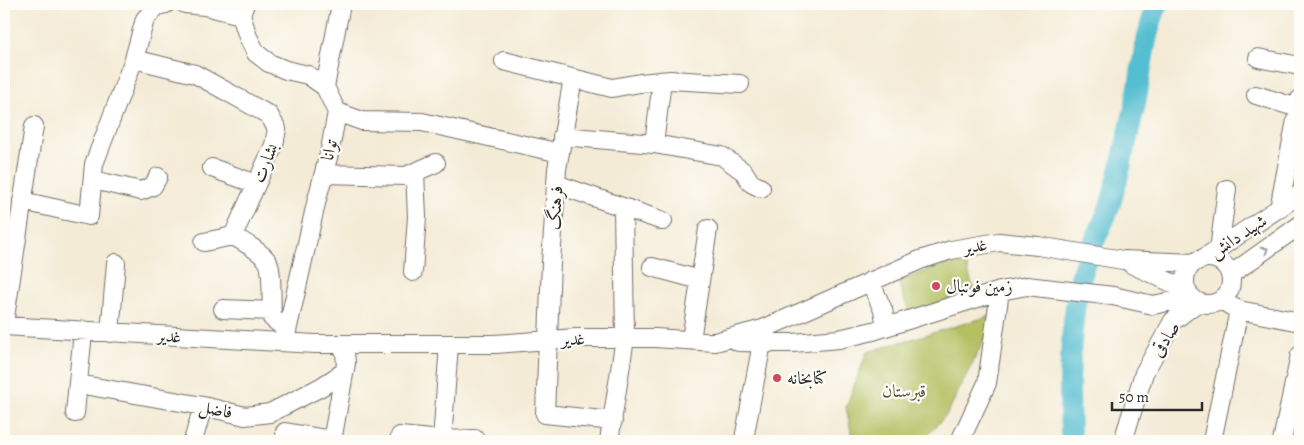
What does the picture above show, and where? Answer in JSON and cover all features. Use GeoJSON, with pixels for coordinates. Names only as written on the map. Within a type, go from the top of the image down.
{"type":"FeatureCollection","features":[{"type":"Feature","properties":{"kind":"street"},"geometry":{"type":"LineString","coordinates":[[22,201],[89,216],[94,164],[134,59],[145,19],[157,6],[166,4]]}},
{"type":"Feature","properties":{"kind":"street"},"geometry":{"type":"LineString","coordinates":[[185,4],[243,9],[248,37],[256,53],[269,63],[308,74],[325,87],[337,112],[362,121],[422,122],[561,145],[654,144],[722,156],[744,172],[751,183],[761,188]]}},
{"type":"Feature","properties":{"kind":"street"},"geometry":{"type":"LineString","coordinates":[[325,87],[341,4]]}},
{"type":"Feature","properties":{"kind":"street"},"geometry":{"type":"LineString","coordinates":[[1258,58],[1300,66]]}},
{"type":"Feature","properties":{"kind":"street","name":"بشارت"},"geometry":{"type":"LineString","coordinates":[[134,59],[195,74],[269,115],[277,129],[274,145],[233,236]]}},
{"type":"Feature","properties":{"kind":"street"},"geometry":{"type":"LineString","coordinates":[[504,61],[612,88],[662,81],[740,84]]}},
{"type":"Feature","properties":{"kind":"street","name":"فرهنگ"},"geometry":{"type":"LineString","coordinates":[[573,78],[556,184],[544,414],[613,422]]}},
{"type":"Feature","properties":{"kind":"street"},"geometry":{"type":"LineString","coordinates":[[654,144],[662,81]]}},
{"type":"Feature","properties":{"kind":"street"},"geometry":{"type":"LineString","coordinates":[[1256,95],[1299,104],[1279,209]]}},
{"type":"Feature","properties":{"kind":"street","name":"توانا"},"geometry":{"type":"LineString","coordinates":[[286,336],[330,150],[337,112]]}},
{"type":"Feature","properties":{"kind":"street"},"geometry":{"type":"LineString","coordinates":[[4,325],[11,223],[22,201],[34,126]]}},
{"type":"Feature","properties":{"kind":"street"},"geometry":{"type":"LineString","coordinates":[[324,174],[406,176],[436,163]]}},
{"type":"Feature","properties":{"kind":"street"},"geometry":{"type":"LineString","coordinates":[[212,168],[256,184]]}},
{"type":"Feature","properties":{"kind":"street"},"geometry":{"type":"LineString","coordinates":[[413,272],[418,217],[416,172]]}},
{"type":"Feature","properties":{"kind":"street"},"geometry":{"type":"LineString","coordinates":[[93,180],[141,191],[153,186],[158,177]]}},
{"type":"Feature","properties":{"kind":"street"},"geometry":{"type":"LineString","coordinates":[[556,184],[663,221]]}},
{"type":"Feature","properties":{"kind":"street"},"geometry":{"type":"LineString","coordinates":[[1219,250],[1227,189]]}},
{"type":"Feature","properties":{"kind":"street","name":"شهید دانش"},"geometry":{"type":"LineString","coordinates":[[1198,261],[1219,250],[1300,194]]}},
{"type":"Feature","properties":{"kind":"street"},"geometry":{"type":"LineString","coordinates":[[609,441],[625,338],[623,208]]}},
{"type":"Feature","properties":{"kind":"street","name":"شهید دانش"},"geometry":{"type":"LineString","coordinates":[[1227,289],[1300,225]]}},
{"type":"Feature","properties":{"kind":"street"},"geometry":{"type":"LineString","coordinates":[[691,340],[708,229]]}},
{"type":"Feature","properties":{"kind":"street"},"geometry":{"type":"LineString","coordinates":[[204,242],[233,236],[251,246],[268,262],[272,318],[286,336]]}},
{"type":"Feature","properties":{"kind":"street","name":"غدیر"},"geometry":{"type":"LineString","coordinates":[[4,325],[83,332],[286,336],[344,344],[495,344],[548,340],[625,338],[715,342],[763,329],[870,281],[920,260],[951,250],[999,242],[1123,260]]}},
{"type":"Feature","properties":{"kind":"street"},"geometry":{"type":"LineString","coordinates":[[1123,260],[1205,304],[1213,304],[1227,289]]}},
{"type":"Feature","properties":{"kind":"street"},"geometry":{"type":"LineString","coordinates":[[1123,260],[1216,260],[1227,268],[1227,289],[1239,310],[1212,441]]}},
{"type":"Feature","properties":{"kind":"street"},"geometry":{"type":"LineString","coordinates":[[1192,296],[1186,283],[1186,276],[1189,269],[1198,261]]}},
{"type":"Feature","properties":{"kind":"street"},"geometry":{"type":"LineString","coordinates":[[110,333],[116,263]]}},
{"type":"Feature","properties":{"kind":"street"},"geometry":{"type":"LineString","coordinates":[[652,267],[700,280]]}},
{"type":"Feature","properties":{"kind":"street"},"geometry":{"type":"LineString","coordinates":[[870,281],[883,310],[886,326]]}},
{"type":"Feature","properties":{"kind":"street"},"geometry":{"type":"LineString","coordinates":[[715,342],[793,343],[839,339],[1000,291],[1027,286],[1113,296],[1153,305],[1192,296]]}},
{"type":"Feature","properties":{"kind":"street"},"geometry":{"type":"LineString","coordinates":[[1227,289],[1238,301],[1300,314]]}},
{"type":"Feature","properties":{"kind":"street"},"geometry":{"type":"LineString","coordinates":[[960,441],[988,383],[1000,291]]}},
{"type":"Feature","properties":{"kind":"street","name":"صادقی"},"geometry":{"type":"LineString","coordinates":[[1122,441],[1144,372],[1173,321],[1192,296]]}},
{"type":"Feature","properties":{"kind":"street"},"geometry":{"type":"LineString","coordinates":[[223,309],[272,311]]}},
{"type":"Feature","properties":{"kind":"street"},"geometry":{"type":"LineString","coordinates":[[1239,310],[1300,322]]}},
{"type":"Feature","properties":{"kind":"street"},"geometry":{"type":"LineString","coordinates":[[75,413],[83,332]]}},
{"type":"Feature","properties":{"kind":"street"},"geometry":{"type":"LineString","coordinates":[[744,439],[762,343]]}},
{"type":"Feature","properties":{"kind":"street"},"geometry":{"type":"LineString","coordinates":[[285,432],[332,440],[346,363],[344,344]]}},
{"type":"Feature","properties":{"kind":"street"},"geometry":{"type":"LineString","coordinates":[[442,441],[449,344]]}},
{"type":"Feature","properties":{"kind":"street"},"geometry":{"type":"LineString","coordinates":[[1282,441],[1300,355]]}},
{"type":"Feature","properties":{"kind":"street","name":"فاضل"},"geometry":{"type":"LineString","coordinates":[[78,384],[203,406],[246,416],[270,413],[321,387],[344,372]]}},
{"type":"Feature","properties":{"kind":"street"},"geometry":{"type":"LineString","coordinates":[[193,441],[203,406]]}},
{"type":"Feature","properties":{"kind":"street"},"geometry":{"type":"LineString","coordinates":[[400,436],[442,441],[475,439],[475,441]]}},
{"type":"Feature","properties":{"kind":"green space","name":"زمین فوتبال"},"geometry":{"type":"Polygon","coordinates":[[[964,258],[974,291],[909,313],[898,281],[964,258]]]}},
{"type":"Feature","properties":{"kind":"green space","name":"قبرستان"},"geometry":{"type":"Polygon","coordinates":[[[997,314],[947,414],[922,441],[853,441],[846,407],[867,352],[997,314]]]}},
{"type":"Feature","properties":{"kind":"waterway"},"geometry":{"type":"LineString","coordinates":[[1071,441],[1070,358],[1077,296],[1087,258],[1107,214],[1122,162],[1135,104],[1145,45],[1158,4]]}},
{"type":"Feature","properties":{"kind":"place","name":"زمین فوتبال"},"geometry":{"type":"Point","coordinates":[936,286]}},
{"type":"Feature","properties":{"kind":"place","name":"کتابخانه"},"geometry":{"type":"Point","coordinates":[777,378]}}]}
